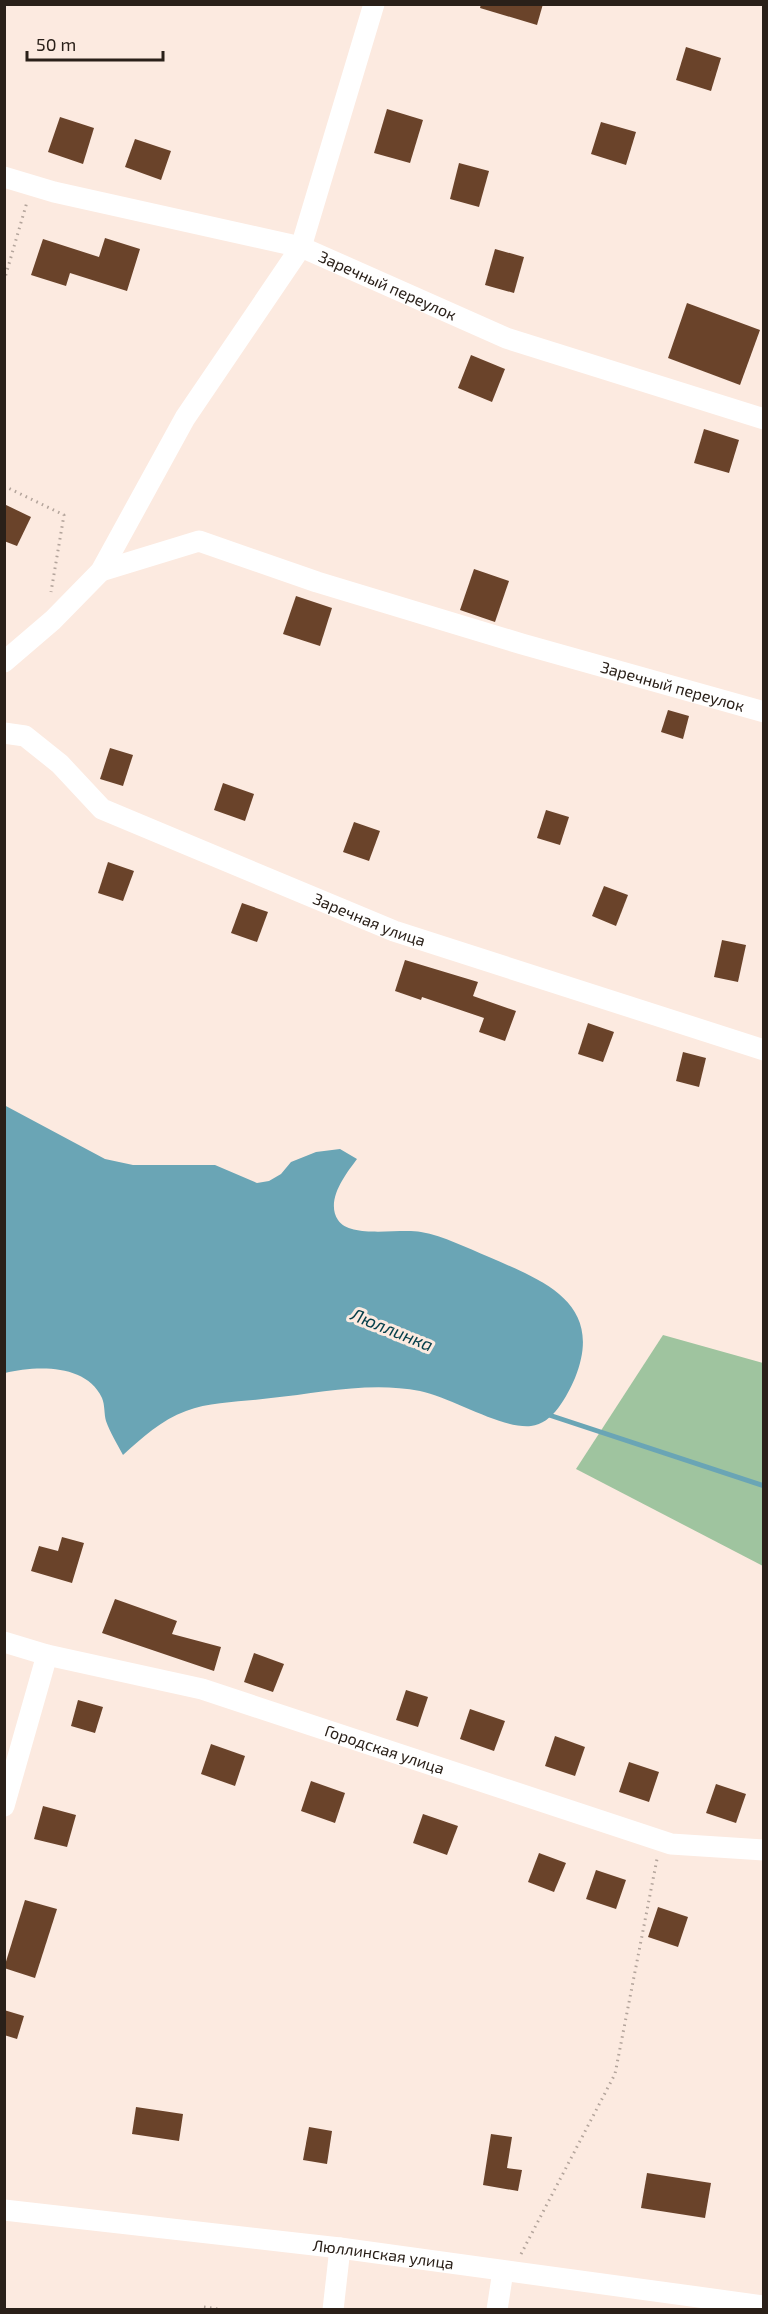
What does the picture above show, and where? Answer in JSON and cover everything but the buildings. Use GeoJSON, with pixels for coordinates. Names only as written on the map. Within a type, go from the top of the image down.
{"type":"FeatureCollection","features":[{"type":"Feature","properties":{"kind":"street"},"geometry":{"type":"LineString","coordinates":[[4,662],[53,620],[101,571],[185,418],[301,247],[374,4]]}},
{"type":"Feature","properties":{"kind":"street","name":"Заречный переулок"},"geometry":{"type":"LineString","coordinates":[[4,177],[32,186],[301,247],[506,338],[764,419]]}},
{"type":"Feature","properties":{"kind":"street","name":"Заречный переулок"},"geometry":{"type":"LineString","coordinates":[[101,571],[199,541],[317,582],[522,644],[764,712]]}},
{"type":"Feature","properties":{"kind":"street","name":"Заречная улица"},"geometry":{"type":"LineString","coordinates":[[4,733],[25,736],[60,764],[102,809],[362,918],[394,931],[764,1050]]}},
{"type":"Feature","properties":{"kind":"street","name":"Городская улица"},"geometry":{"type":"LineString","coordinates":[[4,1642],[47,1655],[202,1689],[671,1844],[764,1850]]}},
{"type":"Feature","properties":{"kind":"street"},"geometry":{"type":"LineString","coordinates":[[4,1806],[47,1655]]}},
{"type":"Feature","properties":{"kind":"street","name":"Люллинская улица"},"geometry":{"type":"LineString","coordinates":[[4,2210],[340,2248],[764,2306]]}},
{"type":"Feature","properties":{"kind":"street"},"geometry":{"type":"LineString","coordinates":[[333,2310],[340,2248]]}},
{"type":"Feature","properties":{"kind":"street"},"geometry":{"type":"LineString","coordinates":[[497,2310],[507,2271]]}},
{"type":"Feature","properties":{"kind":"path"},"geometry":{"type":"LineString","coordinates":[[4,281],[32,186]]}},
{"type":"Feature","properties":{"kind":"path"},"geometry":{"type":"LineString","coordinates":[[4,267],[7,274]]}},
{"type":"Feature","properties":{"kind":"path"},"geometry":{"type":"LineString","coordinates":[[4,486],[64,515],[51,593]]}},
{"type":"Feature","properties":{"kind":"path"},"geometry":{"type":"LineString","coordinates":[[507,2271],[615,2074],[661,1840]]}},
{"type":"Feature","properties":{"kind":"path"},"geometry":{"type":"LineString","coordinates":[[204,2307],[225,2310]]}},
{"type":"Feature","properties":{"kind":"green space"},"geometry":{"type":"Polygon","coordinates":[[[663,1335],[763,1363],[763,1566],[576,1469],[663,1335]]]}},
{"type":"Feature","properties":{"kind":"water"},"geometry":{"type":"Polygon","coordinates":[[[4,1105],[105,1159],[133,1165],[215,1165],[257,1183],[269,1181],[281,1174],[291,1162],[316,1152],[340,1149],[357,1159],[335,1196],[335,1212],[338,1220],[344,1226],[364,1231],[412,1231],[438,1236],[530,1275],[564,1298],[575,1313],[582,1331],[582,1352],[572,1385],[552,1415],[539,1424],[531,1426],[506,1423],[433,1395],[401,1388],[345,1389],[217,1404],[196,1408],[168,1419],[123,1455],[106,1421],[102,1398],[84,1378],[59,1370],[45,1369],[5,1373],[4,1105]]]}},
{"type":"Feature","properties":{"kind":"waterway","name":"Люллинка"},"geometry":{"type":"LineString","coordinates":[[546,1414],[764,1486]]}}]}
